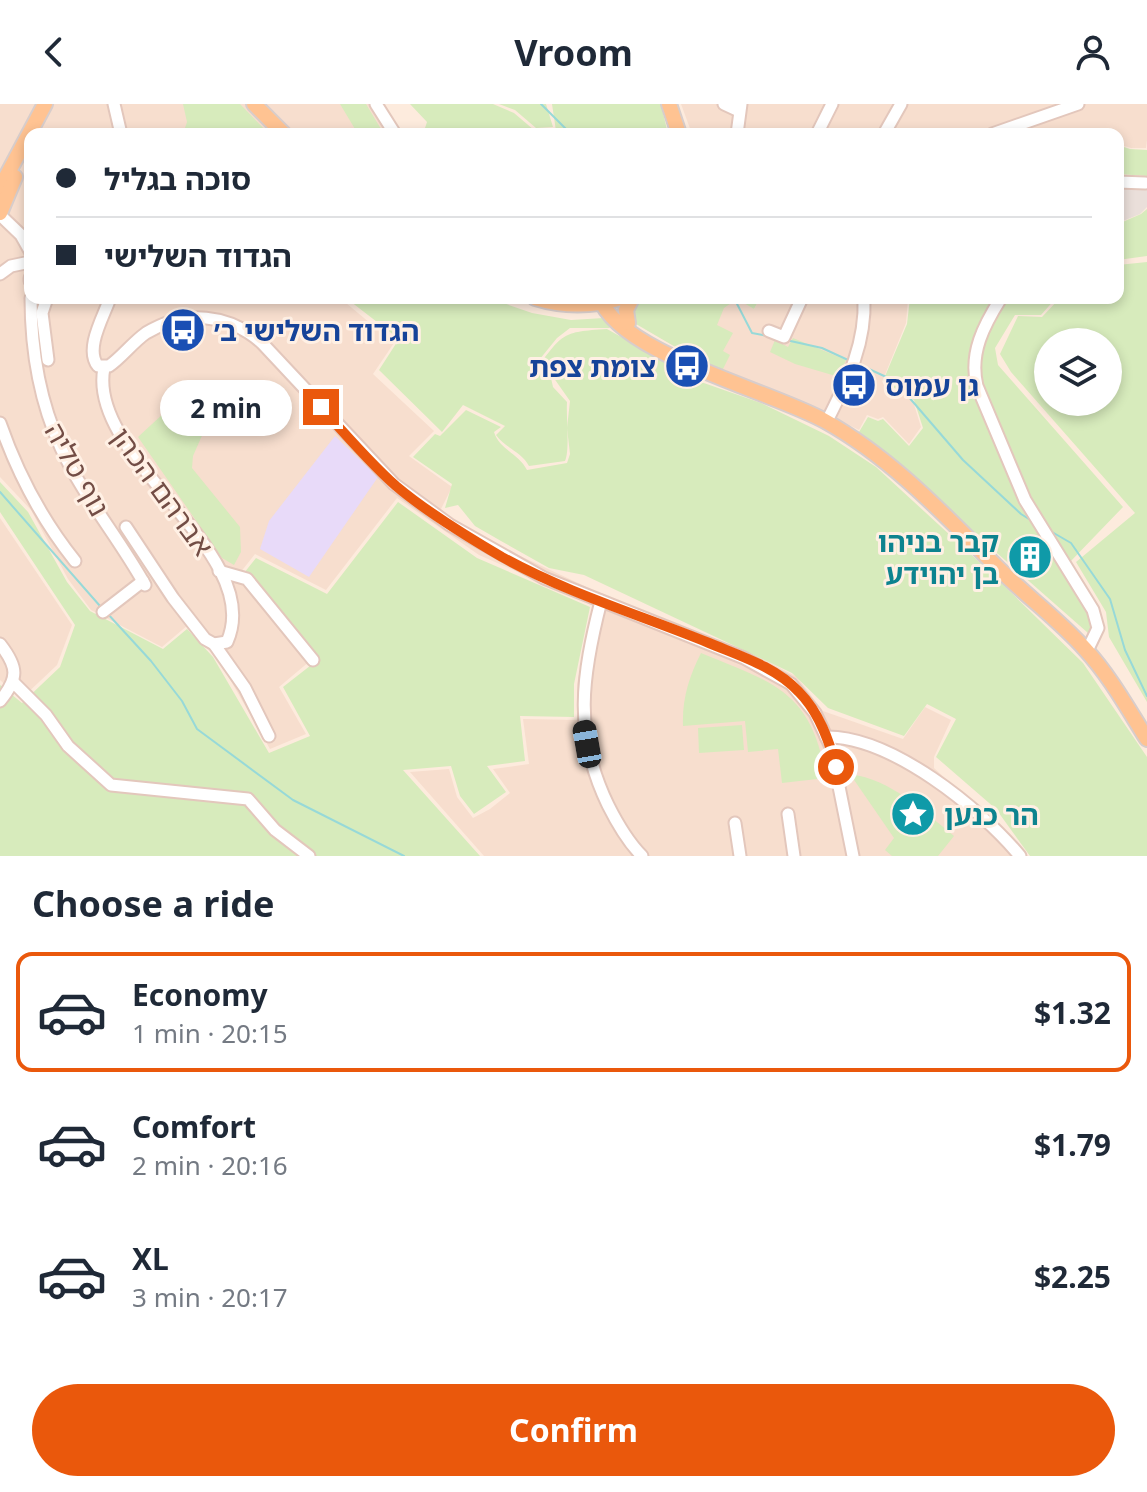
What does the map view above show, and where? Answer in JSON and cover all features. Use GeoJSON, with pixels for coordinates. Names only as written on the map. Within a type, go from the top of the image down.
{"type":"FeatureCollection","features":[{"type":"Feature","properties":{"kind":"main road"},"geometry":{"type":"LineString","coordinates":[[32,128],[45,104]]}},
{"type":"Feature","properties":{"kind":"main road"},"geometry":{"type":"LineString","coordinates":[[39,128],[53,104]]}},
{"type":"Feature","properties":{"kind":"main road"},"geometry":{"type":"LineString","coordinates":[[254,104],[278,128]]}},
{"type":"Feature","properties":{"kind":"main road"},"geometry":{"type":"LineString","coordinates":[[669,105],[675,128]]}},
{"type":"Feature","properties":{"kind":"main road"},"geometry":{"type":"LineString","coordinates":[[0,188],[24,143]]}},
{"type":"Feature","properties":{"kind":"main road"},"geometry":{"type":"LineString","coordinates":[[0,214],[24,158]]}},
{"type":"Feature","properties":{"kind":"main road"},"geometry":{"type":"LineString","coordinates":[[610,304],[627,333],[827,421],[879,457],[925,495],[1087,651],[1120,695],[1147,739]]}},
{"type":"Feature","properties":{"kind":"main road"},"geometry":{"type":"LineString","coordinates":[[611,304],[653,346]]}},
{"type":"Feature","properties":{"kind":"main road"},"geometry":{"type":"LineString","coordinates":[[628,323],[626,310],[629,304]]}},
{"type":"Feature","properties":{"kind":"street"},"geometry":{"type":"LineString","coordinates":[[376,104],[391,128]]}},
{"type":"Feature","properties":{"kind":"street"},"geometry":{"type":"LineString","coordinates":[[724,104],[740,107],[738,128]]}},
{"type":"Feature","properties":{"kind":"street"},"geometry":{"type":"LineString","coordinates":[[820,128],[832,104]]}},
{"type":"Feature","properties":{"kind":"street"},"geometry":{"type":"LineString","coordinates":[[887,128],[901,104]]}},
{"type":"Feature","properties":{"kind":"street"},"geometry":{"type":"LineString","coordinates":[[1009,128],[1078,104]]}},
{"type":"Feature","properties":{"kind":"street"},"geometry":{"type":"LineString","coordinates":[[114,106],[120,128]]}},
{"type":"Feature","properties":{"kind":"street"},"geometry":{"type":"LineString","coordinates":[[1124,182],[1145,183]]}},
{"type":"Feature","properties":{"kind":"street"},"geometry":{"type":"LineString","coordinates":[[0,214],[24,240]]}},
{"type":"Feature","properties":{"kind":"street"},"geometry":{"type":"LineString","coordinates":[[0,230],[21,235]]}},
{"type":"Feature","properties":{"kind":"street"},"geometry":{"type":"LineString","coordinates":[[0,274],[11,266],[24,263]]}},
{"type":"Feature","properties":{"kind":"street","name":"נוף טליה"},"geometry":{"type":"LineString","coordinates":[[31,304],[36,370],[50,422],[79,480],[125,548],[144,583],[103,612]]}},
{"type":"Feature","properties":{"kind":"street"},"geometry":{"type":"LineString","coordinates":[[45,304],[42,313],[48,360]]}},
{"type":"Feature","properties":{"kind":"street","name":"אברהם הכהן"},"geometry":{"type":"LineString","coordinates":[[108,304],[93,356],[98,366],[104,368],[101,380],[104,396],[118,432],[202,541],[219,571],[232,604],[227,642],[214,644],[205,639],[126,527]]}},
{"type":"Feature","properties":{"kind":"street"},"geometry":{"type":"LineString","coordinates":[[769,331],[784,337],[799,304]]}},
{"type":"Feature","properties":{"kind":"street"},"geometry":{"type":"LineString","coordinates":[[827,421],[859,349],[864,327],[864,304]]}},
{"type":"Feature","properties":{"kind":"street"},"geometry":{"type":"LineString","coordinates":[[997,304],[977,348],[974,374],[977,386],[1025,500],[1097,619],[1095,637],[1087,651]]}},
{"type":"Feature","properties":{"kind":"street"},"geometry":{"type":"LineString","coordinates":[[104,368],[137,340],[161,326],[201,317],[237,325],[262,343],[370,460],[408,496],[503,557],[544,578],[766,668],[799,691],[815,713],[836,767],[853,856]]}},
{"type":"Feature","properties":{"kind":"street","name":"נוף טליה"},"geometry":{"type":"LineString","coordinates":[[0,423],[34,498],[75,561]]}},
{"type":"Feature","properties":{"kind":"street"},"geometry":{"type":"LineString","coordinates":[[219,571],[247,579],[313,660]]}},
{"type":"Feature","properties":{"kind":"street"},"geometry":{"type":"LineString","coordinates":[[601,601],[584,679],[583,725],[599,786],[620,828],[642,856]]}},
{"type":"Feature","properties":{"kind":"street"},"geometry":{"type":"LineString","coordinates":[[0,644],[14,667],[13,682],[0,701]]}},
{"type":"Feature","properties":{"kind":"street"},"geometry":{"type":"LineString","coordinates":[[214,644],[250,696],[269,736]]}},
{"type":"Feature","properties":{"kind":"street"},"geometry":{"type":"LineString","coordinates":[[13,682],[46,715],[68,746],[111,785],[248,799],[275,830],[309,856]]}},
{"type":"Feature","properties":{"kind":"street"},"geometry":{"type":"LineString","coordinates":[[826,737],[852,739],[927,774],[975,811],[1020,856]]}},
{"type":"Feature","properties":{"kind":"street"},"geometry":{"type":"LineString","coordinates":[[788,814],[794,856]]}},
{"type":"Feature","properties":{"kind":"street"},"geometry":{"type":"LineString","coordinates":[[735,823],[740,856]]}},
{"type":"Feature","properties":{"kind":"shaded area"},"geometry":{"type":"Polygon","coordinates":[[[0,104],[382,104],[397,128],[24,128],[24,304],[347,304],[394,343],[373,374],[434,431],[409,456],[452,487],[440,511],[497,545],[608,597],[765,660],[797,677],[823,711],[903,739],[925,707],[951,720],[934,757],[934,768],[1012,840],[1024,856],[484,856],[410,772],[449,769],[457,797],[473,818],[510,793],[493,769],[529,764],[523,719],[577,720],[577,684],[593,605],[479,555],[397,498],[326,590],[255,554],[240,573],[310,661],[279,687],[306,734],[270,749],[216,655],[188,625],[162,647],[91,610],[68,579],[31,510],[0,477],[0,104]]]}},
{"type":"Feature","properties":{"kind":"shaded area"},"geometry":{"type":"Polygon","coordinates":[[[681,104],[1147,104],[1146,148],[1124,146],[1124,128],[690,128],[681,104]]]}},
{"type":"Feature","properties":{"kind":"shaded area"},"geometry":{"type":"Polygon","coordinates":[[[1124,175],[1147,177],[1147,207],[1140,214],[1124,221],[1124,175]]]}},
{"type":"Feature","properties":{"kind":"shaded area"},"geometry":{"type":"Polygon","coordinates":[[[713,304],[746,304],[754,309],[757,304],[908,304],[906,323],[882,382],[913,401],[921,427],[909,444],[883,417],[878,419],[867,415],[859,430],[691,356],[645,329],[650,320],[713,304]]]}},
{"type":"Feature","properties":{"kind":"shaded area"},"geometry":{"type":"Polygon","coordinates":[[[335,436],[378,477],[309,577],[260,549],[269,521],[335,436]]]}},
{"type":"Feature","properties":{"kind":"shaded area"},"geometry":{"type":"Polygon","coordinates":[[[0,518],[72,625],[57,665],[21,699],[0,680],[0,518]]]}},
{"type":"Feature","properties":{"kind":"green space"},"geometry":{"type":"Polygon","coordinates":[[[183,104],[240,104],[263,128],[185,128],[187,122],[183,104]]]}},
{"type":"Feature","properties":{"kind":"green space"},"geometry":{"type":"Polygon","coordinates":[[[340,104],[366,104],[380,128],[354,128],[340,104]]]}},
{"type":"Feature","properties":{"kind":"green space"},"geometry":{"type":"Polygon","coordinates":[[[410,104],[493,104],[514,113],[532,128],[425,128],[427,122],[410,104]]]}},
{"type":"Feature","properties":{"kind":"green space"},"geometry":{"type":"Polygon","coordinates":[[[499,104],[546,104],[553,127],[536,128],[515,110],[499,104]]]}},
{"type":"Feature","properties":{"kind":"green space"},"geometry":{"type":"Polygon","coordinates":[[[552,104],[661,104],[667,128],[556,128],[552,104]]]}},
{"type":"Feature","properties":{"kind":"green space"},"geometry":{"type":"Polygon","coordinates":[[[1124,147],[1147,150],[1147,176],[1124,174],[1124,147]]]}},
{"type":"Feature","properties":{"kind":"green space"},"geometry":{"type":"Polygon","coordinates":[[[1147,209],[1147,256],[1124,259],[1124,221],[1147,209]]]}},
{"type":"Feature","properties":{"kind":"green space"},"geometry":{"type":"Polygon","coordinates":[[[1147,262],[1147,702],[1109,637],[1106,612],[1076,562],[1135,513],[1050,416],[1122,416],[1122,328],[1034,328],[1034,398],[1000,354],[1018,316],[1042,317],[1054,304],[1124,304],[1124,264],[1147,262]]]}},
{"type":"Feature","properties":{"kind":"green space"},"geometry":{"type":"Polygon","coordinates":[[[354,304],[506,304],[532,313],[571,320],[604,318],[610,328],[570,328],[557,338],[531,370],[551,378],[553,387],[567,402],[568,441],[565,461],[529,466],[496,435],[505,426],[463,405],[442,432],[379,370],[399,339],[354,304]]]}},
{"type":"Feature","properties":{"kind":"green space"},"geometry":{"type":"Polygon","coordinates":[[[636,304],[730,304],[724,308],[717,325],[733,333],[723,351],[730,355],[722,371],[636,324],[633,320],[636,304]]]}},
{"type":"Feature","properties":{"kind":"green space"},"geometry":{"type":"Polygon","coordinates":[[[909,304],[1051,304],[1041,315],[1015,315],[995,348],[998,365],[1034,406],[1034,416],[1043,416],[1123,507],[1070,562],[1099,616],[1088,633],[859,432],[868,417],[878,421],[883,419],[909,446],[923,428],[914,400],[883,381],[907,324],[909,304]]]}},
{"type":"Feature","properties":{"kind":"green space"},"geometry":{"type":"Polygon","coordinates":[[[607,329],[701,382],[761,403],[829,436],[876,467],[988,570],[1083,663],[1147,757],[1147,856],[1030,856],[996,809],[936,757],[956,719],[927,704],[904,736],[828,708],[792,673],[584,575],[549,568],[475,526],[458,505],[445,508],[452,484],[413,457],[435,434],[440,436],[466,410],[501,427],[494,432],[497,438],[527,470],[567,463],[570,454],[567,428],[570,401],[551,374],[536,369],[559,341],[572,333],[607,329]]]}},
{"type":"Feature","properties":{"kind":"green space"},"geometry":{"type":"Polygon","coordinates":[[[793,338],[846,360],[839,377],[795,364],[770,352],[775,340],[788,347],[793,338]]]}},
{"type":"Feature","properties":{"kind":"green space"},"geometry":{"type":"Polygon","coordinates":[[[178,400],[204,431],[193,456],[192,468],[240,527],[241,552],[234,565],[222,558],[138,437],[178,400]]]}},
{"type":"Feature","properties":{"kind":"green space"},"geometry":{"type":"Polygon","coordinates":[[[0,482],[28,512],[67,582],[90,611],[163,649],[187,629],[213,657],[269,753],[310,736],[283,687],[315,662],[244,573],[256,558],[327,594],[398,502],[477,558],[590,607],[574,684],[574,717],[520,716],[525,761],[487,766],[506,792],[474,814],[460,796],[451,766],[403,770],[480,856],[0,856],[0,685],[22,703],[60,667],[75,625],[0,512],[0,482]]]}},
{"type":"Feature","properties":{"kind":"green space"},"geometry":{"type":"Polygon","coordinates":[[[701,653],[769,683],[800,708],[820,749],[826,778],[782,783],[778,749],[748,752],[745,721],[683,726],[687,688],[701,653]]]}},
{"type":"Feature","properties":{"kind":"green space"},"geometry":{"type":"Polygon","coordinates":[[[742,725],[744,750],[699,753],[698,728],[742,725]]]}},
{"type":"Feature","properties":{"kind":"green space"},"geometry":{"type":"Polygon","coordinates":[[[850,774],[893,789],[954,836],[938,856],[892,856],[885,850],[894,838],[850,774]]]}},
{"type":"Feature","properties":{"kind":"waterway"},"geometry":{"type":"LineString","coordinates":[[541,104],[565,128]]}},
{"type":"Feature","properties":{"kind":"waterway"},"geometry":{"type":"LineString","coordinates":[[737,304],[752,333],[768,336]]}},
{"type":"Feature","properties":{"kind":"waterway"},"geometry":{"type":"LineString","coordinates":[[786,340],[822,348],[848,360]]}},
{"type":"Feature","properties":{"kind":"waterway"},"geometry":{"type":"LineString","coordinates":[[858,364],[895,381],[963,460],[1032,521]]}},
{"type":"Feature","properties":{"kind":"waterway"},"geometry":{"type":"LineString","coordinates":[[0,492],[100,606]]}},
{"type":"Feature","properties":{"kind":"waterway"},"geometry":{"type":"LineString","coordinates":[[1052,532],[1071,543],[1110,599],[1125,650],[1147,696]]}},
{"type":"Feature","properties":{"kind":"waterway"},"geometry":{"type":"LineString","coordinates":[[107,613],[151,661],[182,701],[197,729],[293,800],[404,856]]}},
{"type":"Feature","properties":{"kind":"place","name":"הגדוד השלישי ב׳"},"geometry":{"type":"Point","coordinates":[183,330]}},
{"type":"Feature","properties":{"kind":"place","name":"צומת צפת"},"geometry":{"type":"Point","coordinates":[687,366]}},
{"type":"Feature","properties":{"kind":"place","name":"גן עמוס"},"geometry":{"type":"Point","coordinates":[854,385]}},
{"type":"Feature","properties":{"kind":"place","name":"קבר בניהו בן יהוידע"},"geometry":{"type":"Point","coordinates":[1030,557]}},
{"type":"Feature","properties":{"kind":"place","name":"הר כנען"},"geometry":{"type":"Point","coordinates":[913,814]}},
{"type":"Feature","properties":{"kind":"route"},"geometry":{"type":"LineString","coordinates":[[321,407],[408,496],[503,557],[544,578],[668,626],[780,676],[809,703],[831,747],[836,767]]}}]}
